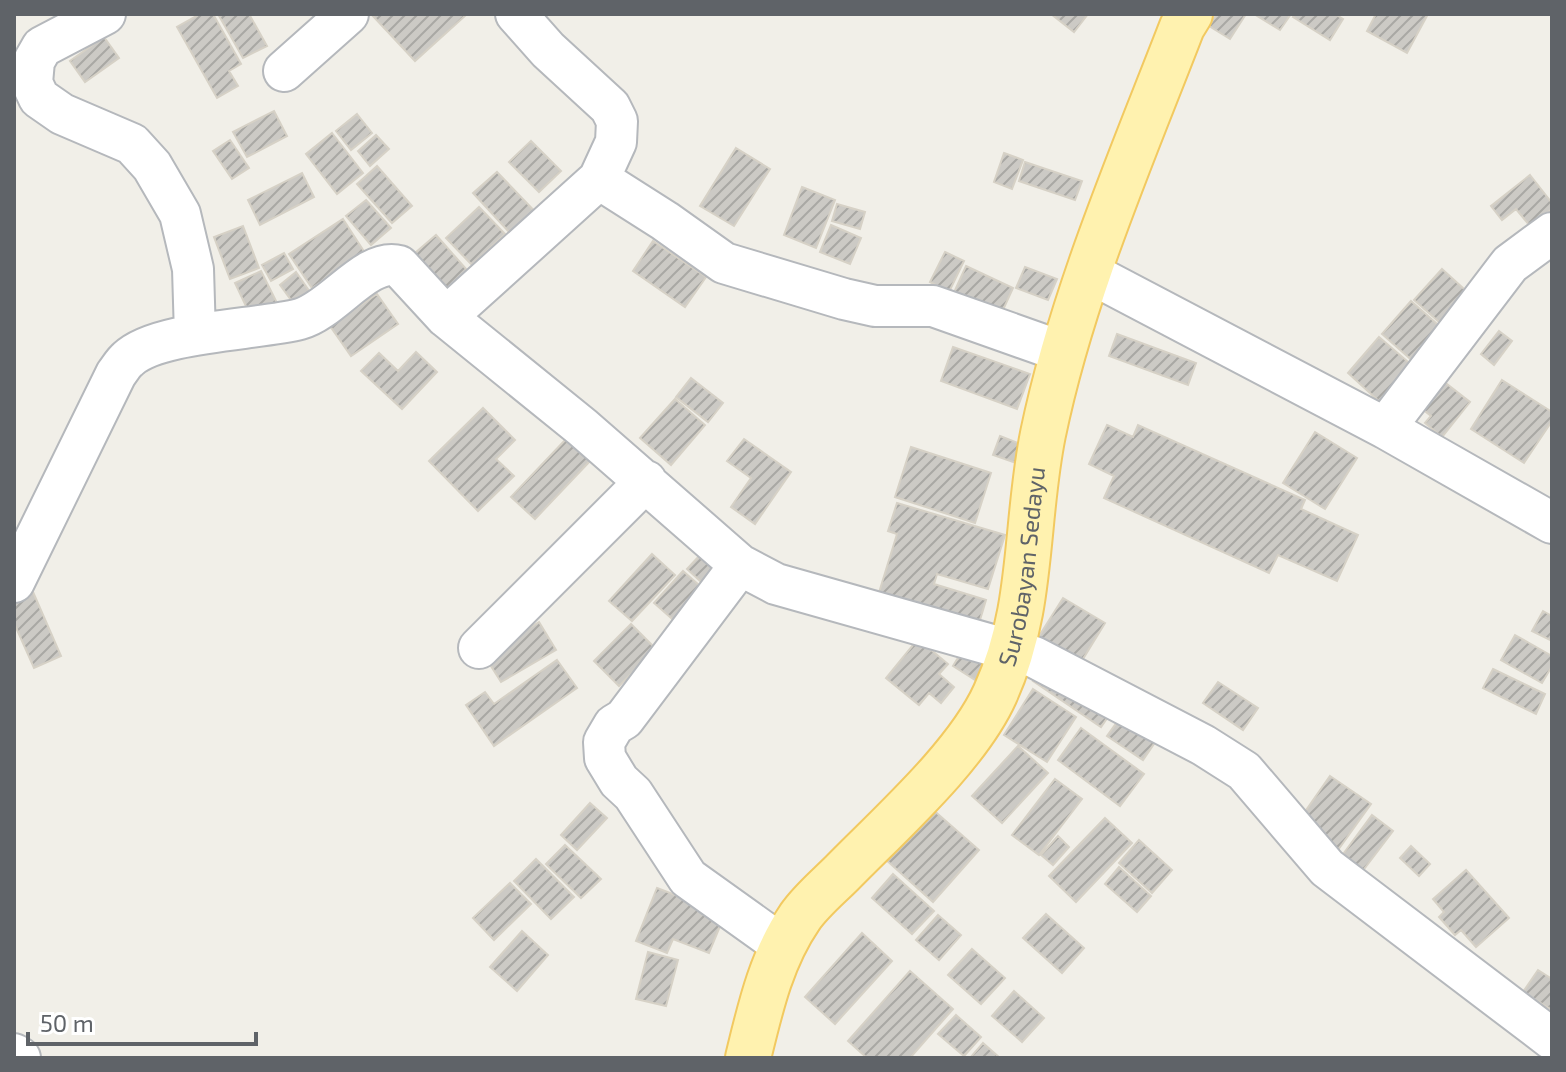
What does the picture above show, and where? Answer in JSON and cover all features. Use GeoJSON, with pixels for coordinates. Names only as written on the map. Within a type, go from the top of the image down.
{"type":"FeatureCollection","features":[{"type":"Feature","properties":{"kind":"main road","name":"Surobayan Sedayu"},"geometry":{"type":"LineString","coordinates":[[748,1058],[765,989],[783,946],[802,914],[931,782],[976,727],[995,695],[1023,608],[1043,434],[1063,352],[1130,160],[1182,27],[1190,14]]}},
{"type":"Feature","properties":{"kind":"street"},"geometry":{"type":"LineString","coordinates":[[105,14],[42,47],[34,61],[32,83],[39,98],[62,114],[132,144],[152,166],[180,214],[193,269],[195,335]]}},
{"type":"Feature","properties":{"kind":"street"},"geometry":{"type":"LineString","coordinates":[[284,71],[348,14]]}},
{"type":"Feature","properties":{"kind":"street"},"geometry":{"type":"LineString","coordinates":[[446,317],[599,179],[616,142],[617,121],[610,107],[548,50],[516,14]]}},
{"type":"Feature","properties":{"kind":"street"},"geometry":{"type":"LineString","coordinates":[[599,179],[724,263],[875,306],[933,306],[1063,352]]}},
{"type":"Feature","properties":{"kind":"street"},"geometry":{"type":"LineString","coordinates":[[1385,428],[1510,264],[1552,233]]}},
{"type":"Feature","properties":{"kind":"street"},"geometry":{"type":"LineString","coordinates":[[14,582],[116,374],[129,358],[147,347],[195,335],[301,319],[330,303],[369,272],[390,264],[406,271],[446,317],[646,481],[740,565],[776,584],[1034,657],[1175,730],[1244,771],[1327,868],[1552,1039]]}},
{"type":"Feature","properties":{"kind":"street"},"geometry":{"type":"LineString","coordinates":[[1090,273],[1385,428],[1552,523]]}},
{"type":"Feature","properties":{"kind":"street"},"geometry":{"type":"LineString","coordinates":[[479,648],[646,481]]}},
{"type":"Feature","properties":{"kind":"street"},"geometry":{"type":"LineString","coordinates":[[740,565],[624,719],[606,735],[603,750],[619,781],[633,794],[688,878],[783,946]]}},
{"type":"Feature","properties":{"kind":"building"},"geometry":{"type":"Polygon","coordinates":[[[200,14],[213,14],[241,64],[229,71],[238,86],[217,98],[177,27],[200,14]]]}},
{"type":"Feature","properties":{"kind":"building"},"geometry":{"type":"Polygon","coordinates":[[[218,14],[249,14],[267,46],[243,58],[218,14]]]}},
{"type":"Feature","properties":{"kind":"building"},"geometry":{"type":"Polygon","coordinates":[[[371,14],[467,14],[415,61],[371,14]]]}},
{"type":"Feature","properties":{"kind":"building"},"geometry":{"type":"Polygon","coordinates":[[[1051,14],[1088,14],[1074,32],[1051,14]]]}},
{"type":"Feature","properties":{"kind":"building"},"geometry":{"type":"Polygon","coordinates":[[[1217,14],[1246,14],[1230,39],[1209,26],[1217,14]]]}},
{"type":"Feature","properties":{"kind":"building"},"geometry":{"type":"Polygon","coordinates":[[[1254,14],[1291,14],[1280,30],[1254,14]]]}},
{"type":"Feature","properties":{"kind":"building"},"geometry":{"type":"Polygon","coordinates":[[[1295,14],[1335,14],[1343,19],[1330,40],[1293,17],[1295,14]]]}},
{"type":"Feature","properties":{"kind":"building"},"geometry":{"type":"Polygon","coordinates":[[[1376,14],[1428,14],[1407,53],[1367,31],[1376,14]]]}},
{"type":"Feature","properties":{"kind":"building"},"geometry":{"type":"Polygon","coordinates":[[[104,37],[119,58],[85,82],[70,61],[104,37]]]}},
{"type":"Feature","properties":{"kind":"building"},"geometry":{"type":"Polygon","coordinates":[[[274,111],[287,136],[247,157],[233,132],[274,111]]]}},
{"type":"Feature","properties":{"kind":"building"},"geometry":{"type":"Polygon","coordinates":[[[357,114],[372,133],[351,150],[336,131],[357,114]]]}},
{"type":"Feature","properties":{"kind":"building"},"geometry":{"type":"Polygon","coordinates":[[[332,133],[363,173],[337,194],[306,154],[332,133]]]}},
{"type":"Feature","properties":{"kind":"building"},"geometry":{"type":"Polygon","coordinates":[[[376,135],[389,149],[370,166],[358,151],[376,135]]]}},
{"type":"Feature","properties":{"kind":"building"},"geometry":{"type":"Polygon","coordinates":[[[230,140],[249,168],[232,179],[213,151],[230,140]]]}},
{"type":"Feature","properties":{"kind":"building"},"geometry":{"type":"Polygon","coordinates":[[[531,141],[561,171],[539,192],[509,162],[531,141]]]}},
{"type":"Feature","properties":{"kind":"building"},"geometry":{"type":"Polygon","coordinates":[[[736,148],[770,169],[734,226],[700,206],[736,148]]]}},
{"type":"Feature","properties":{"kind":"building"},"geometry":{"type":"Polygon","coordinates":[[[1004,153],[1023,160],[1012,189],[994,182],[1004,153]]]}},
{"type":"Feature","properties":{"kind":"building"},"geometry":{"type":"Polygon","coordinates":[[[1025,162],[1082,181],[1075,200],[1019,181],[1025,162]]]}},
{"type":"Feature","properties":{"kind":"building"},"geometry":{"type":"Polygon","coordinates":[[[377,166],[412,206],[392,223],[357,184],[377,166]]]}},
{"type":"Feature","properties":{"kind":"building"},"geometry":{"type":"Polygon","coordinates":[[[497,172],[545,222],[521,245],[473,193],[497,172]]]}},
{"type":"Feature","properties":{"kind":"building"},"geometry":{"type":"Polygon","coordinates":[[[302,173],[314,197],[260,225],[248,200],[302,173]]]}},
{"type":"Feature","properties":{"kind":"building"},"geometry":{"type":"Polygon","coordinates":[[[1530,175],[1552,203],[1552,209],[1530,226],[1516,209],[1502,220],[1491,206],[1530,175]]]}},
{"type":"Feature","properties":{"kind":"building"},"geometry":{"type":"Polygon","coordinates":[[[802,187],[835,200],[816,248],[784,235],[802,187]]]}},
{"type":"Feature","properties":{"kind":"building"},"geometry":{"type":"Polygon","coordinates":[[[366,200],[391,228],[371,245],[346,216],[366,200]]]}},
{"type":"Feature","properties":{"kind":"building"},"geometry":{"type":"Polygon","coordinates":[[[837,204],[865,212],[860,229],[832,221],[837,204]]]}},
{"type":"Feature","properties":{"kind":"building"},"geometry":{"type":"Polygon","coordinates":[[[479,207],[505,234],[472,265],[446,238],[479,207]]]}},
{"type":"Feature","properties":{"kind":"building"},"geometry":{"type":"Polygon","coordinates":[[[343,219],[365,253],[312,288],[289,254],[343,219]]]}},
{"type":"Feature","properties":{"kind":"building"},"geometry":{"type":"Polygon","coordinates":[[[831,225],[861,238],[850,264],[820,252],[831,225]]]}},
{"type":"Feature","properties":{"kind":"building"},"geometry":{"type":"Polygon","coordinates":[[[243,226],[259,268],[230,279],[214,237],[243,226]]]}},
{"type":"Feature","properties":{"kind":"building"},"geometry":{"type":"Polygon","coordinates":[[[436,235],[474,278],[447,303],[408,259],[436,235]]]}},
{"type":"Feature","properties":{"kind":"building"},"geometry":{"type":"Polygon","coordinates":[[[653,241],[706,277],[685,307],[633,271],[653,241]]]}},
{"type":"Feature","properties":{"kind":"building"},"geometry":{"type":"Polygon","coordinates":[[[945,252],[964,261],[949,292],[930,282],[945,252]]]}},
{"type":"Feature","properties":{"kind":"building"},"geometry":{"type":"Polygon","coordinates":[[[284,253],[293,269],[271,281],[262,265],[284,253]]]}},
{"type":"Feature","properties":{"kind":"building"},"geometry":{"type":"Polygon","coordinates":[[[966,266],[1013,288],[998,321],[951,299],[966,266]]]}},
{"type":"Feature","properties":{"kind":"building"},"geometry":{"type":"Polygon","coordinates":[[[1025,267],[1057,279],[1048,300],[1016,288],[1025,267]]]}},
{"type":"Feature","properties":{"kind":"building"},"geometry":{"type":"Polygon","coordinates":[[[1442,269],[1473,297],[1446,328],[1414,300],[1442,269]]]}},
{"type":"Feature","properties":{"kind":"building"},"geometry":{"type":"Polygon","coordinates":[[[261,271],[280,309],[253,321],[235,283],[261,271]]]}},
{"type":"Feature","properties":{"kind":"building"},"geometry":{"type":"Polygon","coordinates":[[[296,272],[310,292],[294,304],[280,285],[296,272]]]}},
{"type":"Feature","properties":{"kind":"building"},"geometry":{"type":"Polygon","coordinates":[[[377,294],[398,324],[351,356],[330,326],[377,294]]]}},
{"type":"Feature","properties":{"kind":"building"},"geometry":{"type":"Polygon","coordinates":[[[1411,301],[1444,330],[1415,363],[1382,334],[1411,301]]]}},
{"type":"Feature","properties":{"kind":"building"},"geometry":{"type":"Polygon","coordinates":[[[1499,331],[1512,341],[1494,365],[1481,354],[1499,331]]]}},
{"type":"Feature","properties":{"kind":"building"},"geometry":{"type":"Polygon","coordinates":[[[1117,334],[1196,363],[1188,385],[1109,356],[1117,334]]]}},
{"type":"Feature","properties":{"kind":"building"},"geometry":{"type":"Polygon","coordinates":[[[1379,337],[1414,367],[1382,404],[1348,373],[1379,337]]]}},
{"type":"Feature","properties":{"kind":"building"},"geometry":{"type":"Polygon","coordinates":[[[953,347],[1030,374],[1017,409],[941,381],[953,347]]]}},
{"type":"Feature","properties":{"kind":"building"},"geometry":{"type":"Polygon","coordinates":[[[416,352],[437,372],[402,409],[361,371],[379,353],[398,371],[416,352]]]}},
{"type":"Feature","properties":{"kind":"building"},"geometry":{"type":"Polygon","coordinates":[[[1438,377],[1470,402],[1442,437],[1425,423],[1431,416],[1416,404],[1438,377]]]}},
{"type":"Feature","properties":{"kind":"building"},"geometry":{"type":"Polygon","coordinates":[[[691,378],[723,403],[708,422],[676,397],[691,378]]]}},
{"type":"Feature","properties":{"kind":"building"},"geometry":{"type":"Polygon","coordinates":[[[1502,380],[1552,412],[1552,421],[1524,463],[1471,429],[1502,380]]]}},
{"type":"Feature","properties":{"kind":"building"},"geometry":{"type":"Polygon","coordinates":[[[675,399],[705,425],[671,465],[640,438],[675,399]]]}},
{"type":"Feature","properties":{"kind":"building"},"geometry":{"type":"Polygon","coordinates":[[[483,408],[515,440],[496,459],[514,476],[478,511],[429,461],[483,408]]]}},
{"type":"Feature","properties":{"kind":"building"},"geometry":{"type":"Polygon","coordinates":[[[1107,425],[1133,437],[1138,425],[1305,500],[1301,509],[1358,535],[1337,581],[1278,555],[1269,573],[1104,498],[1114,476],[1089,464],[1107,425]]]}},
{"type":"Feature","properties":{"kind":"building"},"geometry":{"type":"Polygon","coordinates":[[[1315,432],[1357,458],[1325,509],[1283,483],[1315,432]]]}},
{"type":"Feature","properties":{"kind":"building"},"geometry":{"type":"Polygon","coordinates":[[[1000,436],[1023,445],[1016,463],[993,455],[1000,436]]]}},
{"type":"Feature","properties":{"kind":"building"},"geometry":{"type":"Polygon","coordinates":[[[568,437],[592,459],[535,519],[511,497],[568,437]]]}},
{"type":"Feature","properties":{"kind":"building"},"geometry":{"type":"Polygon","coordinates":[[[744,439],[791,472],[755,524],[731,507],[751,478],[727,461],[744,439]]]}},
{"type":"Feature","properties":{"kind":"building"},"geometry":{"type":"Polygon","coordinates":[[[911,447],[991,473],[975,523],[895,497],[911,447]]]}},
{"type":"Feature","properties":{"kind":"building"},"geometry":{"type":"Polygon","coordinates":[[[897,503],[1005,535],[988,589],[937,574],[934,584],[986,600],[977,630],[877,599],[897,534],[888,531],[897,503]]]}},
{"type":"Feature","properties":{"kind":"building"},"geometry":{"type":"Polygon","coordinates":[[[702,553],[725,574],[710,590],[687,569],[702,553]]]}},
{"type":"Feature","properties":{"kind":"building"},"geometry":{"type":"Polygon","coordinates":[[[652,554],[675,575],[632,621],[609,601],[652,554]]]}},
{"type":"Feature","properties":{"kind":"building"},"geometry":{"type":"Polygon","coordinates":[[[683,571],[707,592],[678,624],[654,603],[683,571]]]}},
{"type":"Feature","properties":{"kind":"building"},"geometry":{"type":"Polygon","coordinates":[[[33,592],[61,656],[34,668],[14,623],[14,600],[33,592]]]}},
{"type":"Feature","properties":{"kind":"building"},"geometry":{"type":"Polygon","coordinates":[[[1063,598],[1105,623],[1078,667],[1036,641],[1063,598]]]}},
{"type":"Feature","properties":{"kind":"building"},"geometry":{"type":"Polygon","coordinates":[[[1543,611],[1552,616],[1552,641],[1532,631],[1543,611]]]}},
{"type":"Feature","properties":{"kind":"building"},"geometry":{"type":"Polygon","coordinates":[[[539,622],[556,650],[501,682],[484,655],[539,622]]]}},
{"type":"Feature","properties":{"kind":"building"},"geometry":{"type":"Polygon","coordinates":[[[631,624],[656,649],[619,686],[594,661],[631,624]]]}},
{"type":"Feature","properties":{"kind":"building"},"geometry":{"type":"Polygon","coordinates":[[[1515,635],[1552,656],[1552,666],[1542,683],[1501,660],[1515,635]]]}},
{"type":"Feature","properties":{"kind":"building"},"geometry":{"type":"Polygon","coordinates":[[[918,639],[948,664],[939,674],[954,687],[941,703],[929,693],[919,705],[886,678],[918,639]]]}},
{"type":"Feature","properties":{"kind":"building"},"geometry":{"type":"Polygon","coordinates":[[[967,643],[994,660],[980,683],[953,666],[967,643]]]}},
{"type":"Feature","properties":{"kind":"building"},"geometry":{"type":"Polygon","coordinates":[[[557,660],[577,688],[494,746],[466,705],[485,692],[494,704],[557,660]]]}},
{"type":"Feature","properties":{"kind":"building"},"geometry":{"type":"Polygon","coordinates":[[[1045,665],[1112,711],[1101,727],[1033,681],[1045,665]]]}},
{"type":"Feature","properties":{"kind":"building"},"geometry":{"type":"Polygon","coordinates":[[[1493,669],[1545,694],[1536,714],[1483,688],[1493,669]]]}},
{"type":"Feature","properties":{"kind":"building"},"geometry":{"type":"Polygon","coordinates":[[[1218,682],[1258,708],[1243,730],[1203,703],[1218,682]]]}},
{"type":"Feature","properties":{"kind":"building"},"geometry":{"type":"Polygon","coordinates":[[[1033,689],[1076,717],[1047,762],[1004,735],[1033,689]]]}},
{"type":"Feature","properties":{"kind":"building"},"geometry":{"type":"Polygon","coordinates":[[[1125,711],[1160,735],[1143,760],[1107,736],[1125,711]]]}},
{"type":"Feature","properties":{"kind":"building"},"geometry":{"type":"Polygon","coordinates":[[[1081,728],[1144,774],[1120,806],[1058,760],[1081,728]]]}},
{"type":"Feature","properties":{"kind":"building"},"geometry":{"type":"Polygon","coordinates":[[[1018,746],[1048,773],[1002,823],[972,796],[1018,746]]]}},
{"type":"Feature","properties":{"kind":"building"},"geometry":{"type":"Polygon","coordinates":[[[1330,776],[1371,804],[1335,854],[1295,826],[1330,776]]]}},
{"type":"Feature","properties":{"kind":"building"},"geometry":{"type":"Polygon","coordinates":[[[1055,779],[1082,799],[1039,855],[1012,835],[1055,779]]]}},
{"type":"Feature","properties":{"kind":"building"},"geometry":{"type":"Polygon","coordinates":[[[590,803],[607,818],[577,850],[561,835],[590,803]]]}},
{"type":"Feature","properties":{"kind":"building"},"geometry":{"type":"Polygon","coordinates":[[[931,808],[979,850],[933,902],[885,859],[931,808]]]}},
{"type":"Feature","properties":{"kind":"building"},"geometry":{"type":"Polygon","coordinates":[[[1372,815],[1393,831],[1358,877],[1338,861],[1372,815]]]}},
{"type":"Feature","properties":{"kind":"building"},"geometry":{"type":"Polygon","coordinates":[[[1105,818],[1132,843],[1076,902],[1049,876],[1105,818]]]}},
{"type":"Feature","properties":{"kind":"building"},"geometry":{"type":"Polygon","coordinates":[[[1058,836],[1069,847],[1053,865],[1041,855],[1058,836]]]}},
{"type":"Feature","properties":{"kind":"building"},"geometry":{"type":"Polygon","coordinates":[[[1139,840],[1172,870],[1152,893],[1119,863],[1139,840]]]}},
{"type":"Feature","properties":{"kind":"building"},"geometry":{"type":"Polygon","coordinates":[[[565,845],[601,879],[581,898],[546,864],[565,845]]]}},
{"type":"Feature","properties":{"kind":"building"},"geometry":{"type":"Polygon","coordinates":[[[1411,846],[1430,864],[1419,876],[1400,858],[1411,846]]]}},
{"type":"Feature","properties":{"kind":"building"},"geometry":{"type":"Polygon","coordinates":[[[536,859],[574,897],[551,919],[514,881],[536,859]]]}},
{"type":"Feature","properties":{"kind":"building"},"geometry":{"type":"Polygon","coordinates":[[[1119,867],[1151,896],[1137,912],[1105,884],[1119,867]]]}},
{"type":"Feature","properties":{"kind":"building"},"geometry":{"type":"Polygon","coordinates":[[[1466,870],[1509,918],[1476,947],[1461,930],[1455,935],[1439,917],[1444,912],[1433,899],[1466,870]]]}},
{"type":"Feature","properties":{"kind":"building"},"geometry":{"type":"Polygon","coordinates":[[[893,874],[934,911],[912,934],[872,898],[893,874]]]}},
{"type":"Feature","properties":{"kind":"building"},"geometry":{"type":"Polygon","coordinates":[[[510,883],[531,904],[494,940],[473,918],[510,883]]]}},
{"type":"Feature","properties":{"kind":"building"},"geometry":{"type":"Polygon","coordinates":[[[657,888],[725,914],[709,953],[673,939],[667,953],[636,941],[657,888]]]}},
{"type":"Feature","properties":{"kind":"building"},"geometry":{"type":"Polygon","coordinates":[[[1046,914],[1084,948],[1062,973],[1023,938],[1046,914]]]}},
{"type":"Feature","properties":{"kind":"building"},"geometry":{"type":"Polygon","coordinates":[[[938,915],[961,935],[939,960],[916,940],[938,915]]]}},
{"type":"Feature","properties":{"kind":"building"},"geometry":{"type":"Polygon","coordinates":[[[522,931],[548,955],[517,991],[490,967],[522,931]]]}},
{"type":"Feature","properties":{"kind":"building"},"geometry":{"type":"Polygon","coordinates":[[[862,933],[892,961],[835,1024],[805,997],[862,933]]]}},
{"type":"Feature","properties":{"kind":"building"},"geometry":{"type":"Polygon","coordinates":[[[972,949],[1005,978],[981,1004],[948,975],[972,949]]]}},
{"type":"Feature","properties":{"kind":"building"},"geometry":{"type":"Polygon","coordinates":[[[648,952],[678,960],[666,1006],[636,999],[648,952]]]}},
{"type":"Feature","properties":{"kind":"building"},"geometry":{"type":"Polygon","coordinates":[[[1538,970],[1552,979],[1552,1010],[1523,992],[1538,970]]]}},
{"type":"Feature","properties":{"kind":"building"},"geometry":{"type":"Polygon","coordinates":[[[910,971],[953,1009],[910,1058],[867,1058],[848,1041],[910,971]]]}},
{"type":"Feature","properties":{"kind":"building"},"geometry":{"type":"Polygon","coordinates":[[[1014,991],[1044,1018],[1022,1042],[992,1016],[1014,991]]]}},
{"type":"Feature","properties":{"kind":"building"},"geometry":{"type":"Polygon","coordinates":[[[956,1015],[981,1037],[964,1056],[938,1034],[956,1015]]]}},
{"type":"Feature","properties":{"kind":"building"},"geometry":{"type":"Polygon","coordinates":[[[983,1043],[1000,1058],[970,1058],[983,1043]]]}}]}
